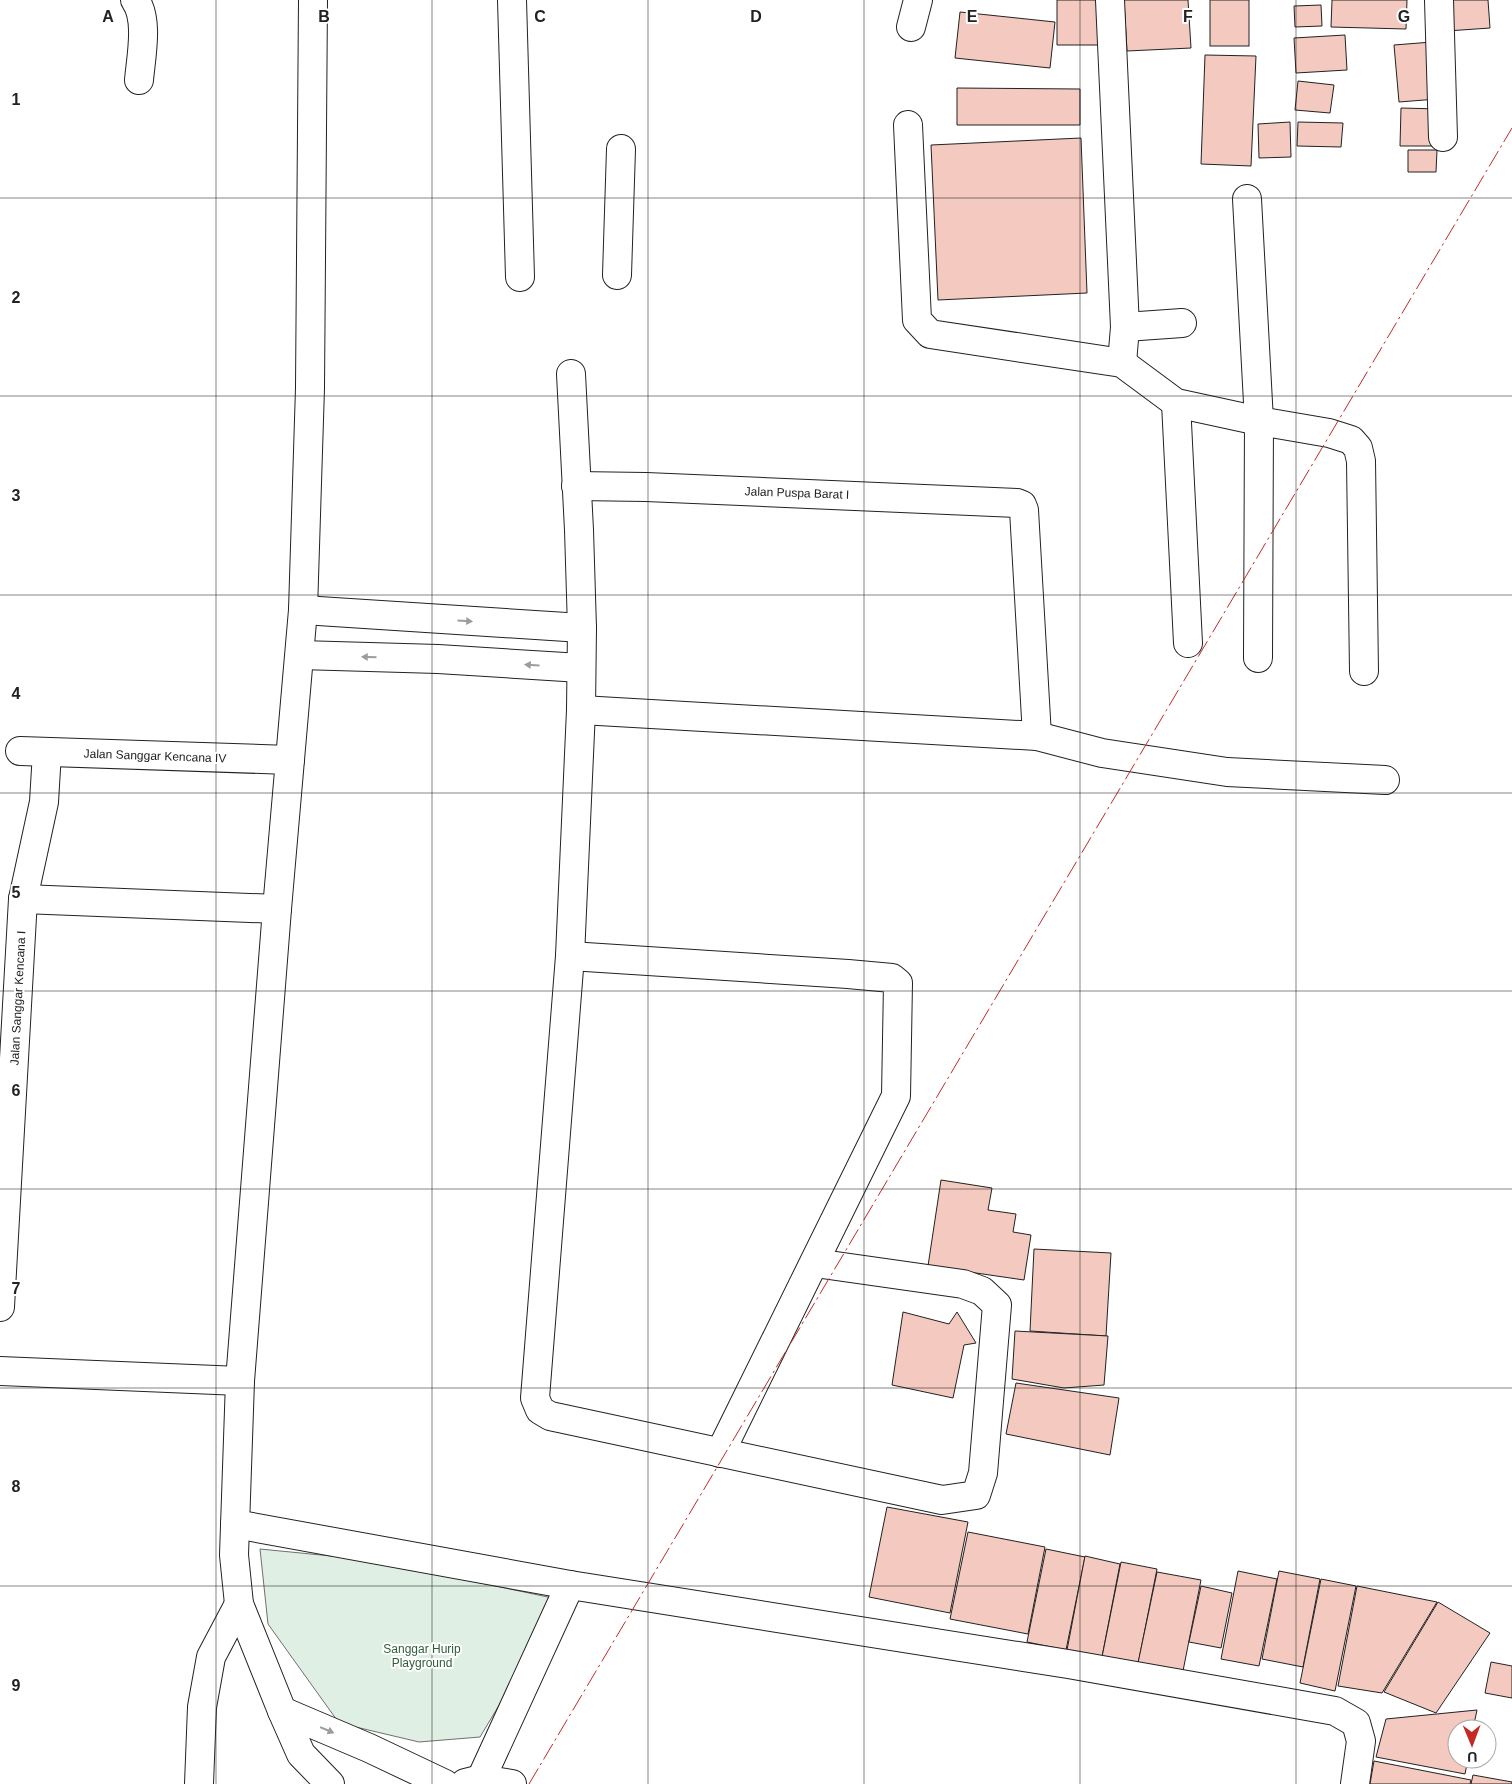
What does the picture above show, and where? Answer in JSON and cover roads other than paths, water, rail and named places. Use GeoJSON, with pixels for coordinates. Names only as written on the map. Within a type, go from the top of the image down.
{"type":"FeatureCollection","features":[{"type":"Feature","properties":{"kind":"street"},"geometry":{"type":"LineString","coordinates":[[135,0],[140,6],[143,20],[139,80]]}},
{"type":"Feature","properties":{"kind":"street"},"geometry":{"type":"LineString","coordinates":[[313,0],[310,388],[303,610],[277,909],[240,1381],[234,1555],[239,1604],[282,1712],[301,1754],[330,1784]]}},
{"type":"Feature","properties":{"kind":"street"},"geometry":{"type":"LineString","coordinates":[[512,0],[520,277]]}},
{"type":"Feature","properties":{"kind":"street"},"geometry":{"type":"LineString","coordinates":[[911,27],[918,0]]}},
{"type":"Feature","properties":{"kind":"street"},"geometry":{"type":"LineString","coordinates":[[1110,0],[1126,327],[1122,363]]}},
{"type":"Feature","properties":{"kind":"street"},"geometry":{"type":"LineString","coordinates":[[1439,0],[1443,138]]}},
{"type":"Feature","properties":{"kind":"street"},"geometry":{"type":"LineString","coordinates":[[908,126],[917,320],[930,334],[1122,363],[1176,403],[1259,421],[1329,433],[1351,440],[1358,448],[1361,461],[1364,671]]}},
{"type":"Feature","properties":{"kind":"street"},"geometry":{"type":"LineString","coordinates":[[617,275],[622,149]]}},
{"type":"Feature","properties":{"kind":"street"},"geometry":{"type":"LineString","coordinates":[[1247,199],[1259,421],[1258,658]]}},
{"type":"Feature","properties":{"kind":"street"},"geometry":{"type":"LineString","coordinates":[[1126,327],[1182,323]]}},
{"type":"Feature","properties":{"kind":"street"},"geometry":{"type":"LineString","coordinates":[[570,374],[579,530],[582,628],[581,710],[570,956],[535,1398],[540,1410],[550,1416],[942,1500],[976,1496],[983,1473],[997,1305],[982,1291],[963,1284],[815,1263]]}},
{"type":"Feature","properties":{"kind":"street"},"geometry":{"type":"LineString","coordinates":[[1176,403],[1188,642]]}},
{"type":"Feature","properties":{"kind":"street","name":"Jalan Puspa Barat I"},"geometry":{"type":"LineString","coordinates":[[576,486],[646,487],[1018,503],[1022,505],[1024,510],[1037,736]]}},
{"type":"Feature","properties":{"kind":"street"},"geometry":{"type":"LineString","coordinates":[[303,610],[582,628]]}},
{"type":"Feature","properties":{"kind":"street"},"geometry":{"type":"LineString","coordinates":[[300,655],[438,659],[581,668]]}},
{"type":"Feature","properties":{"kind":"street"},"geometry":{"type":"LineString","coordinates":[[581,710],[1037,736],[1102,753],[1226,772],[1385,780]]}},
{"type":"Feature","properties":{"kind":"street","name":"Jalan Sanggar Kencana IV"},"geometry":{"type":"LineString","coordinates":[[20,751],[290,760]]}},
{"type":"Feature","properties":{"kind":"street","name":"Jalan Sanggar Kencana I"},"geometry":{"type":"LineString","coordinates":[[0,1307],[23,898],[44,802],[47,752]]}},
{"type":"Feature","properties":{"kind":"street"},"geometry":{"type":"LineString","coordinates":[[23,898],[277,909]]}},
{"type":"Feature","properties":{"kind":"street"},"geometry":{"type":"LineString","coordinates":[[570,956],[848,974],[892,978],[898,983],[896,1096],[720,1453]]}},
{"type":"Feature","properties":{"kind":"street"},"geometry":{"type":"LineString","coordinates":[[0,1371],[240,1381]]}},
{"type":"Feature","properties":{"kind":"street"},"geometry":{"type":"LineString","coordinates":[[235,1524],[570,1585],[1068,1664],[1335,1711],[1356,1723],[1361,1741],[1355,1784]]}},
{"type":"Feature","properties":{"kind":"street"},"geometry":{"type":"LineString","coordinates":[[512,1784],[471,1781],[570,1585]]}},
{"type":"Feature","properties":{"kind":"street"},"geometry":{"type":"LineString","coordinates":[[199,1784],[202,1707],[211,1657],[239,1604]]}},
{"type":"Feature","properties":{"kind":"street"},"geometry":{"type":"LineString","coordinates":[[282,1712],[369,1748],[445,1784]]}},
{"type":"Feature","properties":{"kind":"park label","name":"Sanggar Hurip Playground"},"geometry":{"type":"Point","coordinates":[422,1656]}}]}
